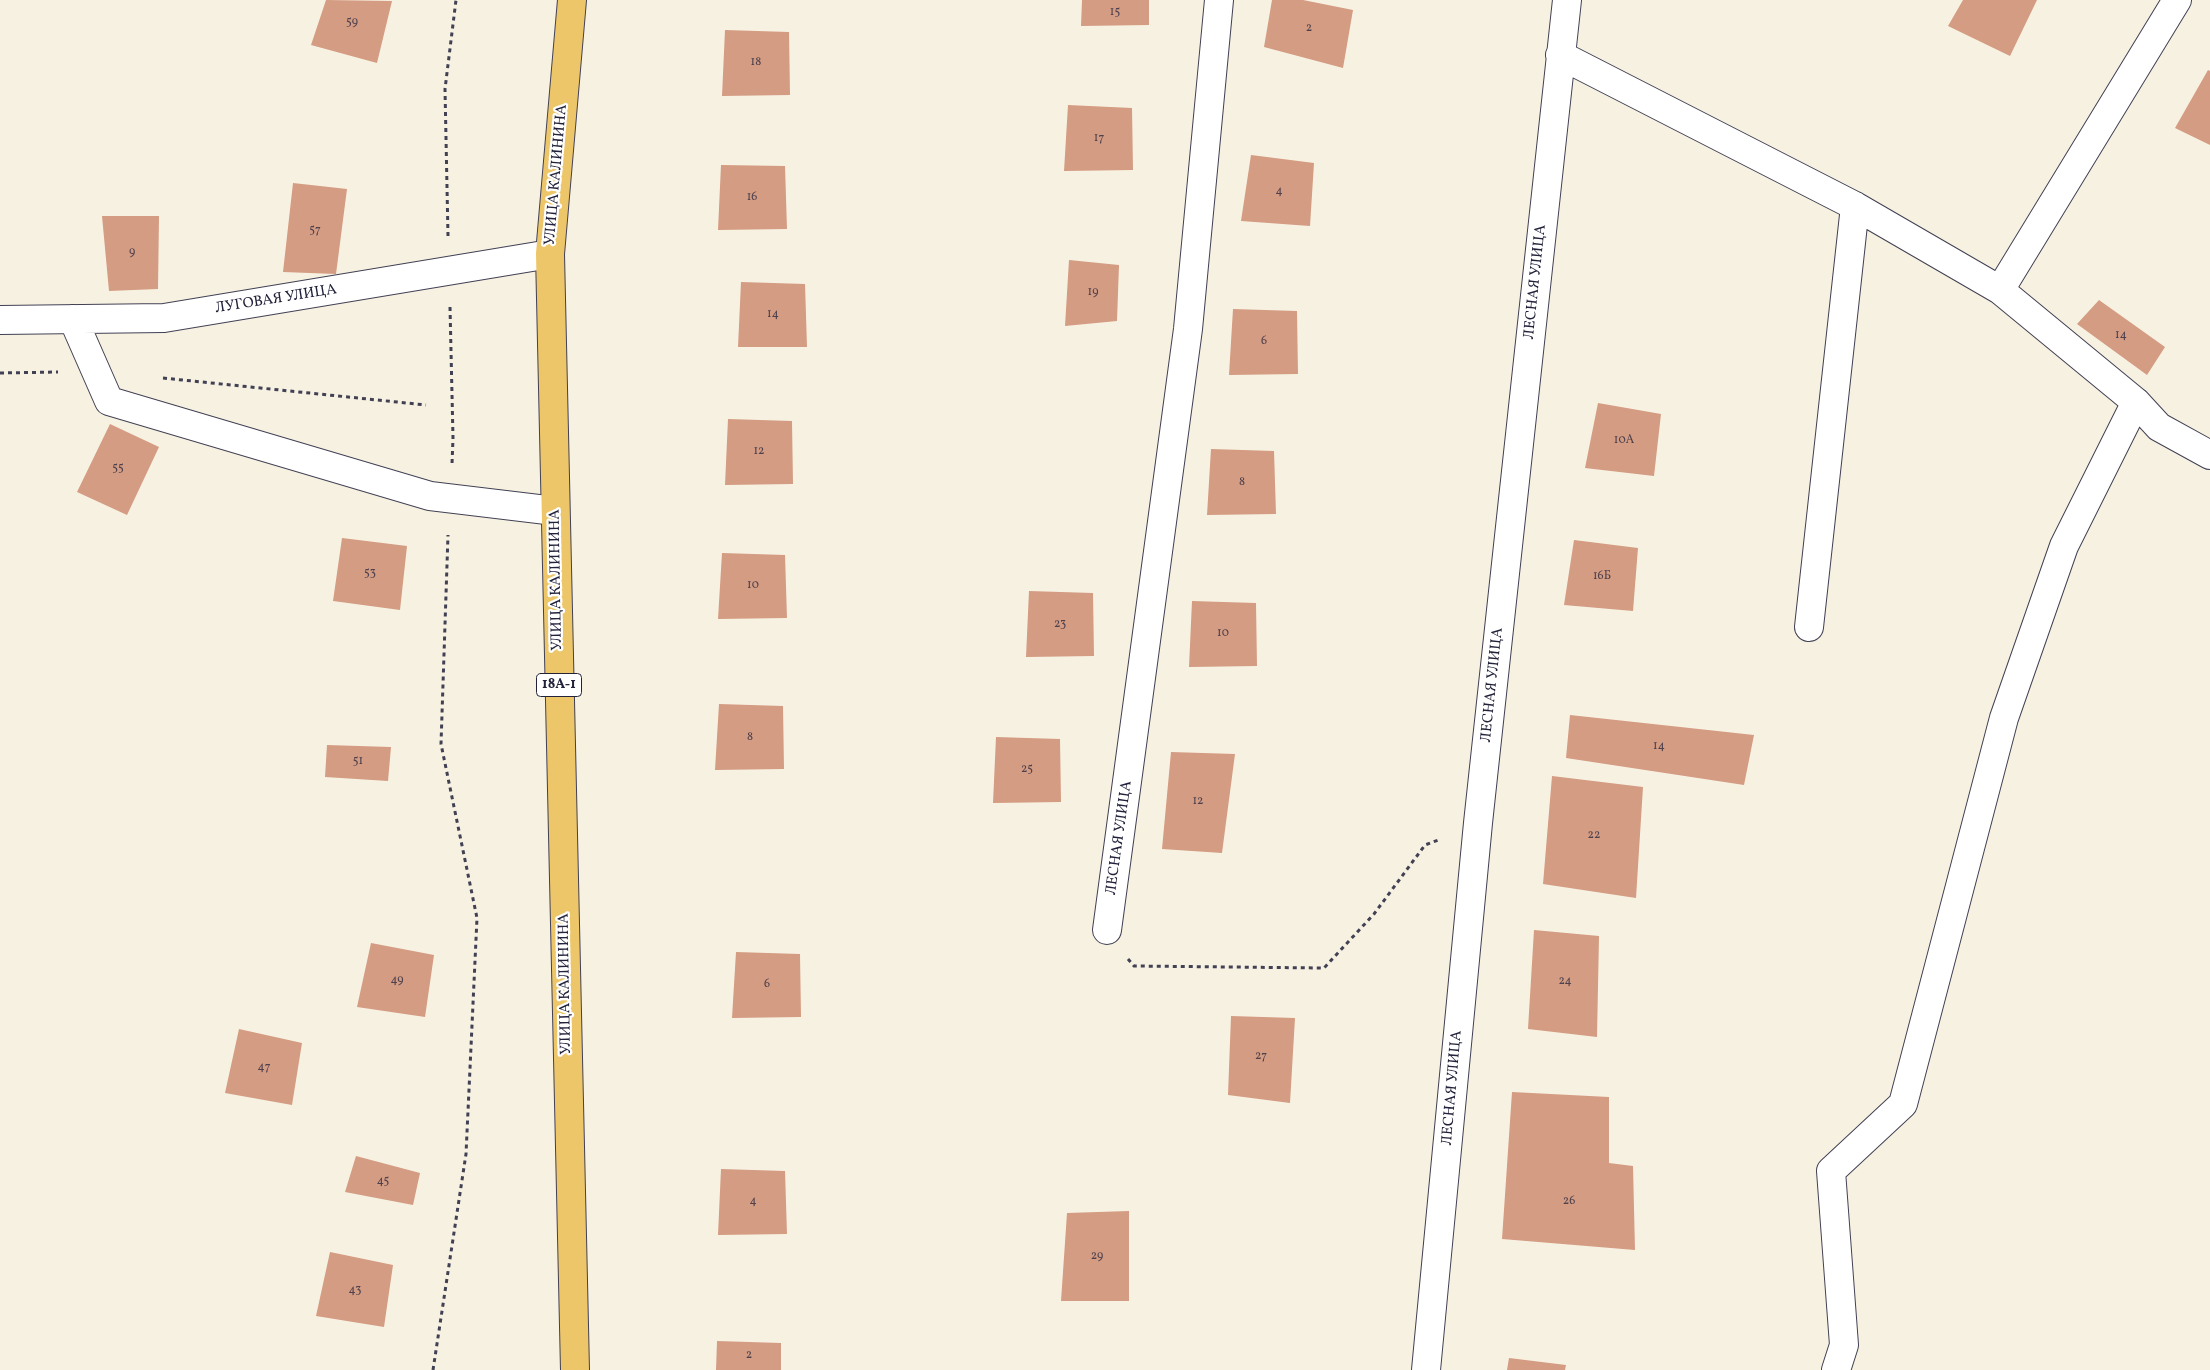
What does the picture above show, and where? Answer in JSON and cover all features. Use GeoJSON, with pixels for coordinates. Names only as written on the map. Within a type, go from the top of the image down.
{"type":"FeatureCollection","features":[{"type":"Feature","properties":{"kind":"main road","name":"УЛИЦА КАЛИНИНА"},"geometry":{"type":"LineString","coordinates":[[572,0],[550,254],[575,1370]]}},
{"type":"Feature","properties":{"kind":"street","name":"ЛЕСНАЯ УЛИЦА"},"geometry":{"type":"LineString","coordinates":[[1107,930],[1188,329],[1219,0]]}},
{"type":"Feature","properties":{"kind":"street"},"geometry":{"type":"LineString","coordinates":[[2000,290],[2177,0]]}},
{"type":"Feature","properties":{"kind":"street","name":"ЛЕСНАЯ УЛИЦА"},"geometry":{"type":"LineString","coordinates":[[1426,1370],[1478,824],[1560,55],[1558,2]]}},
{"type":"Feature","properties":{"kind":"street"},"geometry":{"type":"LineString","coordinates":[[1560,55],[1855,206],[2000,290],[2136,402],[2159,427],[2210,454]]}},
{"type":"Feature","properties":{"kind":"street"},"geometry":{"type":"LineString","coordinates":[[1809,627],[1855,206]]}},
{"type":"Feature","properties":{"kind":"street","name":"ЛУГОВАЯ УЛИЦА"},"geometry":{"type":"LineString","coordinates":[[0,320],[164,318],[550,254]]}},
{"type":"Feature","properties":{"kind":"street"},"geometry":{"type":"LineString","coordinates":[[72,319],[109,401],[430,496],[555,510]]}},
{"type":"Feature","properties":{"kind":"street"},"geometry":{"type":"LineString","coordinates":[[1836,1370],[1844,1345],[1831,1171],[1903,1104],[2004,718],[2064,546],[2136,402]]}},
{"type":"Feature","properties":{"kind":"path"},"geometry":{"type":"LineString","coordinates":[[433,1370],[466,1154],[477,918],[440,744],[454,438],[445,90],[456,0]]}},
{"type":"Feature","properties":{"kind":"path"},"geometry":{"type":"LineString","coordinates":[[0,373],[96,371]]}},
{"type":"Feature","properties":{"kind":"path"},"geometry":{"type":"LineString","coordinates":[[154,377],[426,405]]}},
{"type":"Feature","properties":{"kind":"path"},"geometry":{"type":"LineString","coordinates":[[1107,930],[1134,966],[1324,968],[1374,914],[1425,845],[1478,824]]}},
{"type":"Feature","properties":{"kind":"building"},"geometry":{"type":"Polygon","coordinates":[[[326,0],[392,1],[377,63],[311,45],[326,0]]]}},
{"type":"Feature","properties":{"kind":"building"},"geometry":{"type":"Polygon","coordinates":[[[1082,0],[1149,0],[1149,25],[1081,26],[1082,0]]]}},
{"type":"Feature","properties":{"kind":"building"},"geometry":{"type":"Polygon","coordinates":[[[1272,0],[1303,0],[1353,10],[1343,68],[1264,47],[1272,0]]]}},
{"type":"Feature","properties":{"kind":"building"},"geometry":{"type":"Polygon","coordinates":[[[1963,0],[2037,0],[2010,56],[1948,26],[1963,0]]]}},
{"type":"Feature","properties":{"kind":"building"},"geometry":{"type":"Polygon","coordinates":[[[725,30],[789,32],[790,95],[722,96],[725,30]]]}},
{"type":"Feature","properties":{"kind":"building"},"geometry":{"type":"Polygon","coordinates":[[[2208,70],[2210,71],[2210,145],[2175,128],[2208,70]]]}},
{"type":"Feature","properties":{"kind":"building"},"geometry":{"type":"Polygon","coordinates":[[[1068,105],[1132,108],[1133,170],[1064,171],[1068,105]]]}},
{"type":"Feature","properties":{"kind":"building"},"geometry":{"type":"Polygon","coordinates":[[[1251,155],[1314,163],[1310,226],[1241,221],[1251,155]]]}},
{"type":"Feature","properties":{"kind":"building"},"geometry":{"type":"Polygon","coordinates":[[[721,165],[785,166],[787,229],[718,230],[721,165]]]}},
{"type":"Feature","properties":{"kind":"building"},"geometry":{"type":"Polygon","coordinates":[[[293,183],[347,189],[336,274],[283,272],[293,183]]]}},
{"type":"Feature","properties":{"kind":"building"},"geometry":{"type":"Polygon","coordinates":[[[102,216],[159,216],[158,289],[109,291],[102,216]]]}},
{"type":"Feature","properties":{"kind":"building"},"geometry":{"type":"Polygon","coordinates":[[[1069,260],[1119,265],[1117,321],[1065,326],[1069,260]]]}},
{"type":"Feature","properties":{"kind":"building"},"geometry":{"type":"Polygon","coordinates":[[[741,282],[805,284],[807,347],[738,347],[741,282]]]}},
{"type":"Feature","properties":{"kind":"building"},"geometry":{"type":"Polygon","coordinates":[[[2099,300],[2165,347],[2147,375],[2077,324],[2099,300]]]}},
{"type":"Feature","properties":{"kind":"building"},"geometry":{"type":"Polygon","coordinates":[[[1233,309],[1297,311],[1298,374],[1229,375],[1233,309]]]}},
{"type":"Feature","properties":{"kind":"building"},"geometry":{"type":"Polygon","coordinates":[[[1598,403],[1661,414],[1654,476],[1585,468],[1598,403]]]}},
{"type":"Feature","properties":{"kind":"building"},"geometry":{"type":"Polygon","coordinates":[[[728,419],[792,421],[793,484],[725,485],[728,419]]]}},
{"type":"Feature","properties":{"kind":"building"},"geometry":{"type":"Polygon","coordinates":[[[110,424],[159,447],[127,515],[77,492],[110,424]]]}},
{"type":"Feature","properties":{"kind":"building"},"geometry":{"type":"Polygon","coordinates":[[[1211,449],[1274,451],[1276,514],[1207,515],[1211,449]]]}},
{"type":"Feature","properties":{"kind":"building"},"geometry":{"type":"Polygon","coordinates":[[[342,538],[407,546],[400,610],[333,601],[342,538]]]}},
{"type":"Feature","properties":{"kind":"building"},"geometry":{"type":"Polygon","coordinates":[[[1574,540],[1638,548],[1633,611],[1564,605],[1574,540]]]}},
{"type":"Feature","properties":{"kind":"building"},"geometry":{"type":"Polygon","coordinates":[[[722,553],[785,555],[787,618],[718,619],[722,553]]]}},
{"type":"Feature","properties":{"kind":"building"},"geometry":{"type":"Polygon","coordinates":[[[1029,591],[1093,593],[1094,656],[1026,657],[1029,591]]]}},
{"type":"Feature","properties":{"kind":"building"},"geometry":{"type":"Polygon","coordinates":[[[1192,601],[1256,603],[1257,666],[1189,667],[1192,601]]]}},
{"type":"Feature","properties":{"kind":"building"},"geometry":{"type":"Polygon","coordinates":[[[719,704],[783,706],[784,769],[715,770],[719,704]]]}},
{"type":"Feature","properties":{"kind":"building"},"geometry":{"type":"Polygon","coordinates":[[[1570,715],[1754,735],[1744,785],[1566,758],[1570,715]]]}},
{"type":"Feature","properties":{"kind":"building"},"geometry":{"type":"Polygon","coordinates":[[[996,737],[1060,739],[1061,802],[993,803],[996,737]]]}},
{"type":"Feature","properties":{"kind":"building"},"geometry":{"type":"Polygon","coordinates":[[[327,745],[391,747],[388,781],[325,777],[327,745]]]}},
{"type":"Feature","properties":{"kind":"building"},"geometry":{"type":"Polygon","coordinates":[[[1171,752],[1235,754],[1222,853],[1162,849],[1171,752]]]}},
{"type":"Feature","properties":{"kind":"building"},"geometry":{"type":"Polygon","coordinates":[[[1552,776],[1643,787],[1636,898],[1543,884],[1552,776]]]}},
{"type":"Feature","properties":{"kind":"building"},"geometry":{"type":"Polygon","coordinates":[[[1534,930],[1599,936],[1597,1037],[1528,1029],[1534,930]]]}},
{"type":"Feature","properties":{"kind":"building"},"geometry":{"type":"Polygon","coordinates":[[[371,943],[434,955],[425,1017],[357,1007],[371,943]]]}},
{"type":"Feature","properties":{"kind":"building"},"geometry":{"type":"Polygon","coordinates":[[[736,952],[800,954],[801,1017],[732,1018],[736,952]]]}},
{"type":"Feature","properties":{"kind":"building"},"geometry":{"type":"Polygon","coordinates":[[[1231,1016],[1295,1018],[1290,1103],[1228,1095],[1231,1016]]]}},
{"type":"Feature","properties":{"kind":"building"},"geometry":{"type":"Polygon","coordinates":[[[239,1029],[302,1043],[292,1105],[225,1093],[239,1029]]]}},
{"type":"Feature","properties":{"kind":"building"},"geometry":{"type":"Polygon","coordinates":[[[1512,1092],[1609,1097],[1609,1163],[1633,1166],[1635,1250],[1502,1239],[1512,1092]]]}},
{"type":"Feature","properties":{"kind":"building"},"geometry":{"type":"Polygon","coordinates":[[[356,1156],[420,1173],[413,1205],[345,1192],[356,1156]]]}},
{"type":"Feature","properties":{"kind":"building"},"geometry":{"type":"Polygon","coordinates":[[[721,1169],[785,1171],[787,1234],[718,1235],[721,1169]]]}},
{"type":"Feature","properties":{"kind":"building"},"geometry":{"type":"Polygon","coordinates":[[[1129,1211],[1129,1301],[1061,1301],[1067,1213],[1129,1211]]]}},
{"type":"Feature","properties":{"kind":"building"},"geometry":{"type":"Polygon","coordinates":[[[330,1252],[393,1265],[384,1327],[316,1316],[330,1252]]]}},
{"type":"Feature","properties":{"kind":"building"},"geometry":{"type":"Polygon","coordinates":[[[717,1341],[781,1343],[781,1370],[716,1370],[717,1341]]]}},
{"type":"Feature","properties":{"kind":"building"},"geometry":{"type":"Polygon","coordinates":[[[1509,1358],[1566,1365],[1565,1370],[1507,1370],[1509,1358]]]}}]}
